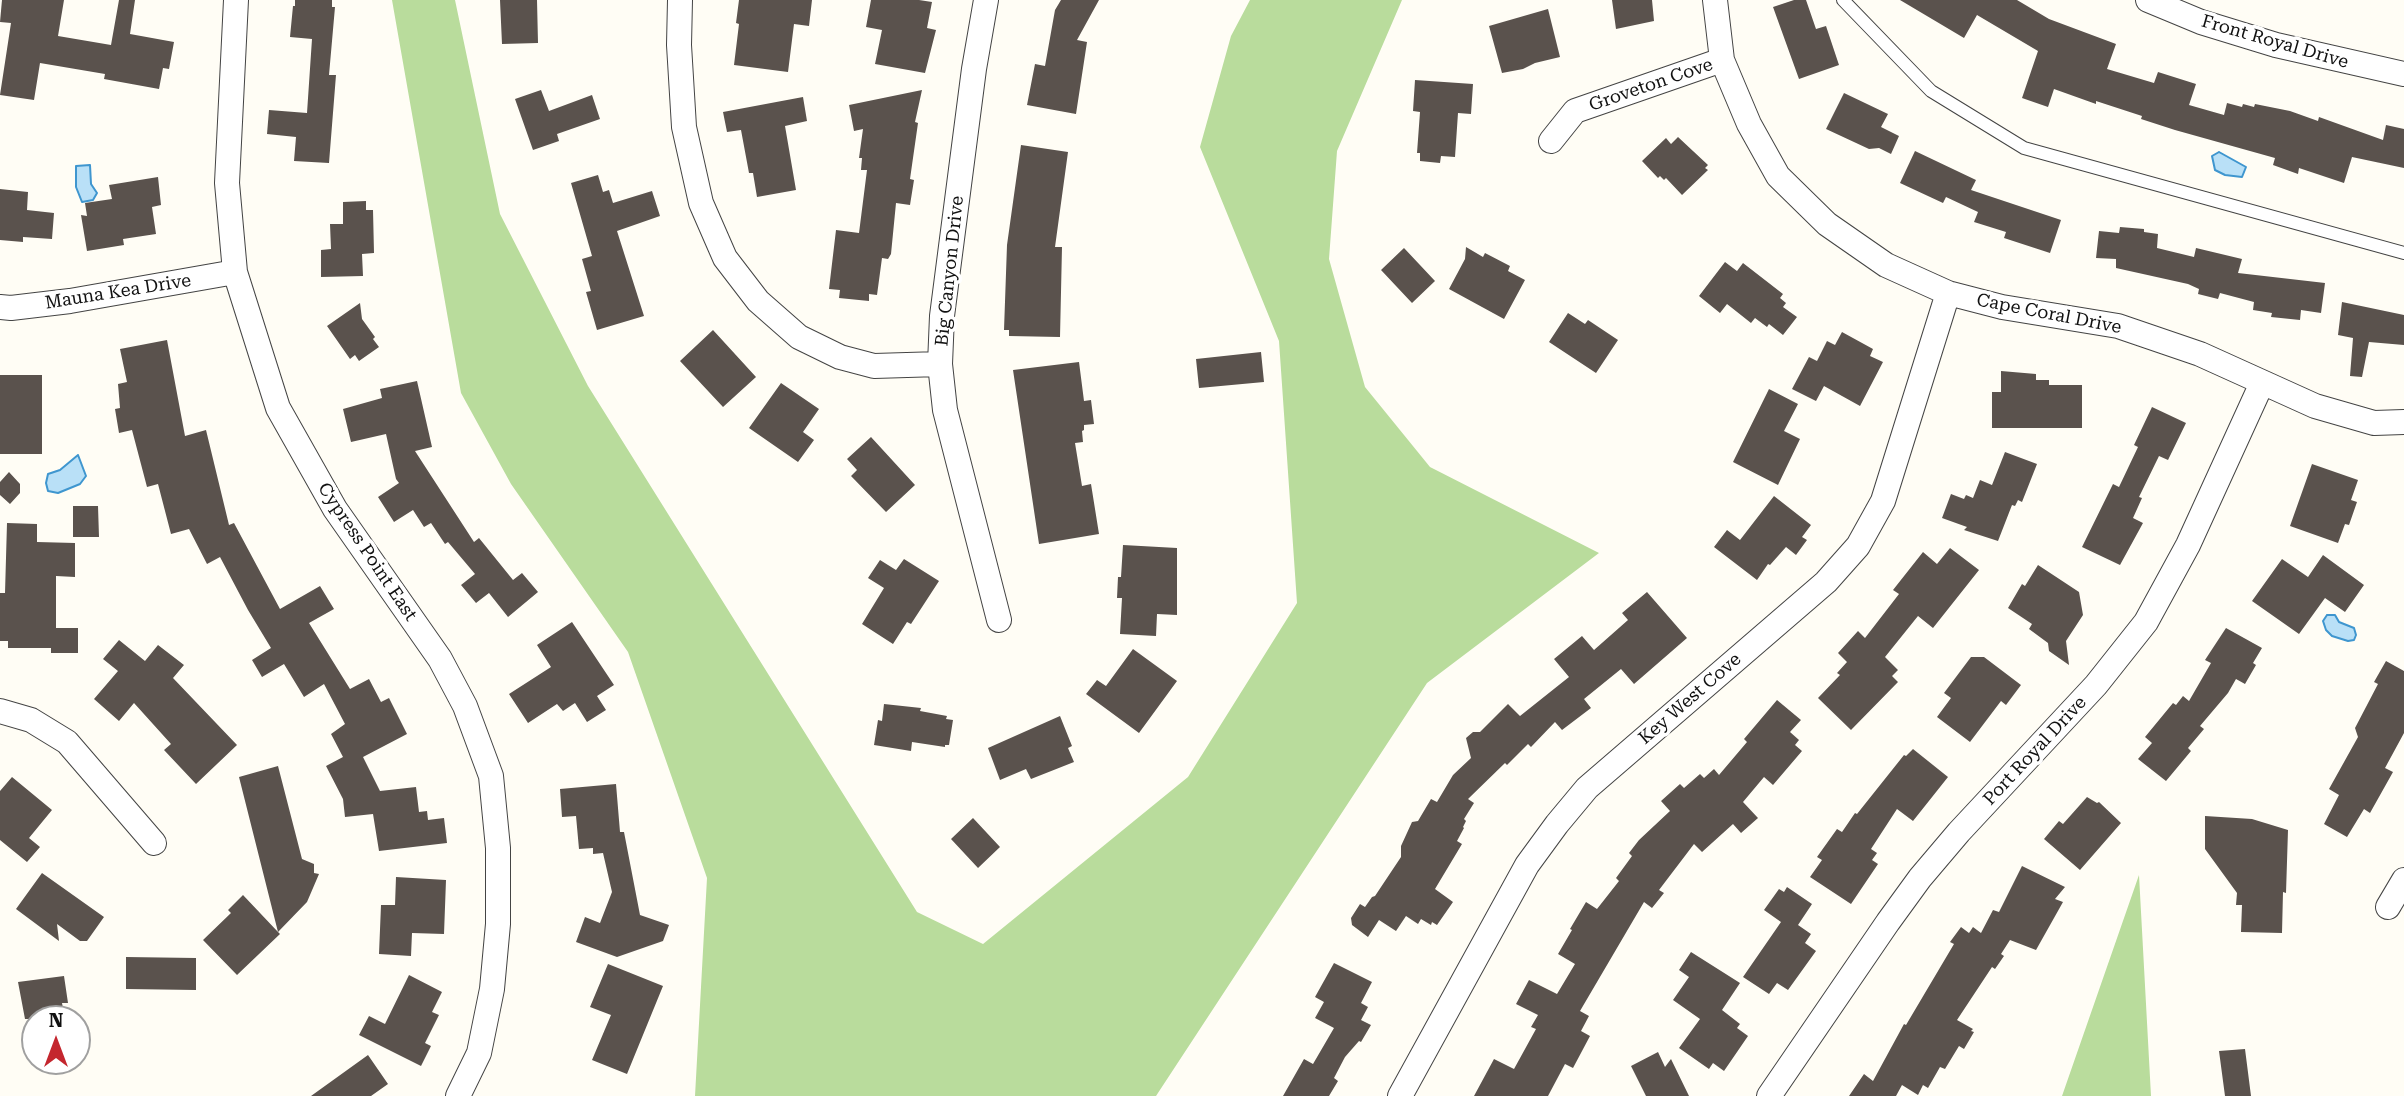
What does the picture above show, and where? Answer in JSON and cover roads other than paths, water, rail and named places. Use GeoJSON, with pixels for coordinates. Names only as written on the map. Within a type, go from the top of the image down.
{"type":"FeatureCollection","features":[{"type":"Feature","properties":{"kind":"street","name":"Cypress Point East"},"geometry":{"type":"LineString","coordinates":[[236,0],[227,183],[235,272],[278,408],[335,509],[440,659],[465,706],[491,776],[498,848],[498,924],[492,989],[480,1053],[458,1096]]}},
{"type":"Feature","properties":{"kind":"street"},"geometry":{"type":"LineString","coordinates":[[680,0],[679,45],[684,127],[701,203],[725,257],[758,302],[799,337],[840,357],[874,366],[940,364]]}},
{"type":"Feature","properties":{"kind":"street","name":"Big Canyon Drive"},"geometry":{"type":"LineString","coordinates":[[986,0],[942,316],[940,364],[945,410],[999,620]]}},
{"type":"Feature","properties":{"kind":"street","name":"Cape Coral Drive"},"geometry":{"type":"LineString","coordinates":[[1716,0],[1722,60],[1749,124],[1778,176],[1826,224],[1886,265],[1948,293],[2002,307],[2118,326],[2200,354],[2315,407],[2375,424],[2404,422]]}},
{"type":"Feature","properties":{"kind":"street","name":"Front Royal Drive"},"geometry":{"type":"LineString","coordinates":[[2148,0],[2201,22],[2276,45],[2404,74]]}},
{"type":"Feature","properties":{"kind":"street","name":"Groveton Cove"},"geometry":{"type":"LineString","coordinates":[[1550,141],[1575,111],[1722,60]]}},
{"type":"Feature","properties":{"kind":"street","name":"Mauna Kea Drive"},"geometry":{"type":"LineString","coordinates":[[0,307],[70,302],[235,272]]}},
{"type":"Feature","properties":{"kind":"street","name":"Key West Cove"},"geometry":{"type":"LineString","coordinates":[[1400,1096],[1527,865],[1557,824],[1587,788],[1826,582],[1858,546],[1883,501],[1948,293]]}},
{"type":"Feature","properties":{"kind":"street","name":"Port Royal Drive"},"geometry":{"type":"LineString","coordinates":[[1769,1096],[1920,878],[1959,832],[2096,685],[2146,622],[2188,545],[2262,383]]}},
{"type":"Feature","properties":{"kind":"street"},"geometry":{"type":"LineString","coordinates":[[0,711],[31,720],[67,742],[154,843]]}},
{"type":"Feature","properties":{"kind":"street"},"geometry":{"type":"LineString","coordinates":[[2388,907],[2404,880]]}},
{"type":"Feature","properties":{"kind":"lane"},"geometry":{"type":"LineString","coordinates":[[1843,0],[1931,91],[2024,148],[2404,253]]}},
{"type":"Feature","properties":{"kind":"water"},"geometry":{"type":"Polygon","coordinates":[[[2219,152],[2246,167],[2242,177],[2225,175],[2215,170],[2212,156],[2219,152]]]}},
{"type":"Feature","properties":{"kind":"water"},"geometry":{"type":"Polygon","coordinates":[[[90,165],[91,184],[97,193],[93,200],[82,202],[76,187],[76,166],[90,165]]]}},
{"type":"Feature","properties":{"kind":"water"},"geometry":{"type":"Polygon","coordinates":[[[78,455],[86,476],[80,484],[58,493],[48,491],[48,474],[60,470],[78,455]]]}},
{"type":"Feature","properties":{"kind":"water"},"geometry":{"type":"Polygon","coordinates":[[[2327,615],[2335,615],[2339,622],[2354,628],[2354,640],[2332,636],[2323,621],[2327,615]]]}}]}
